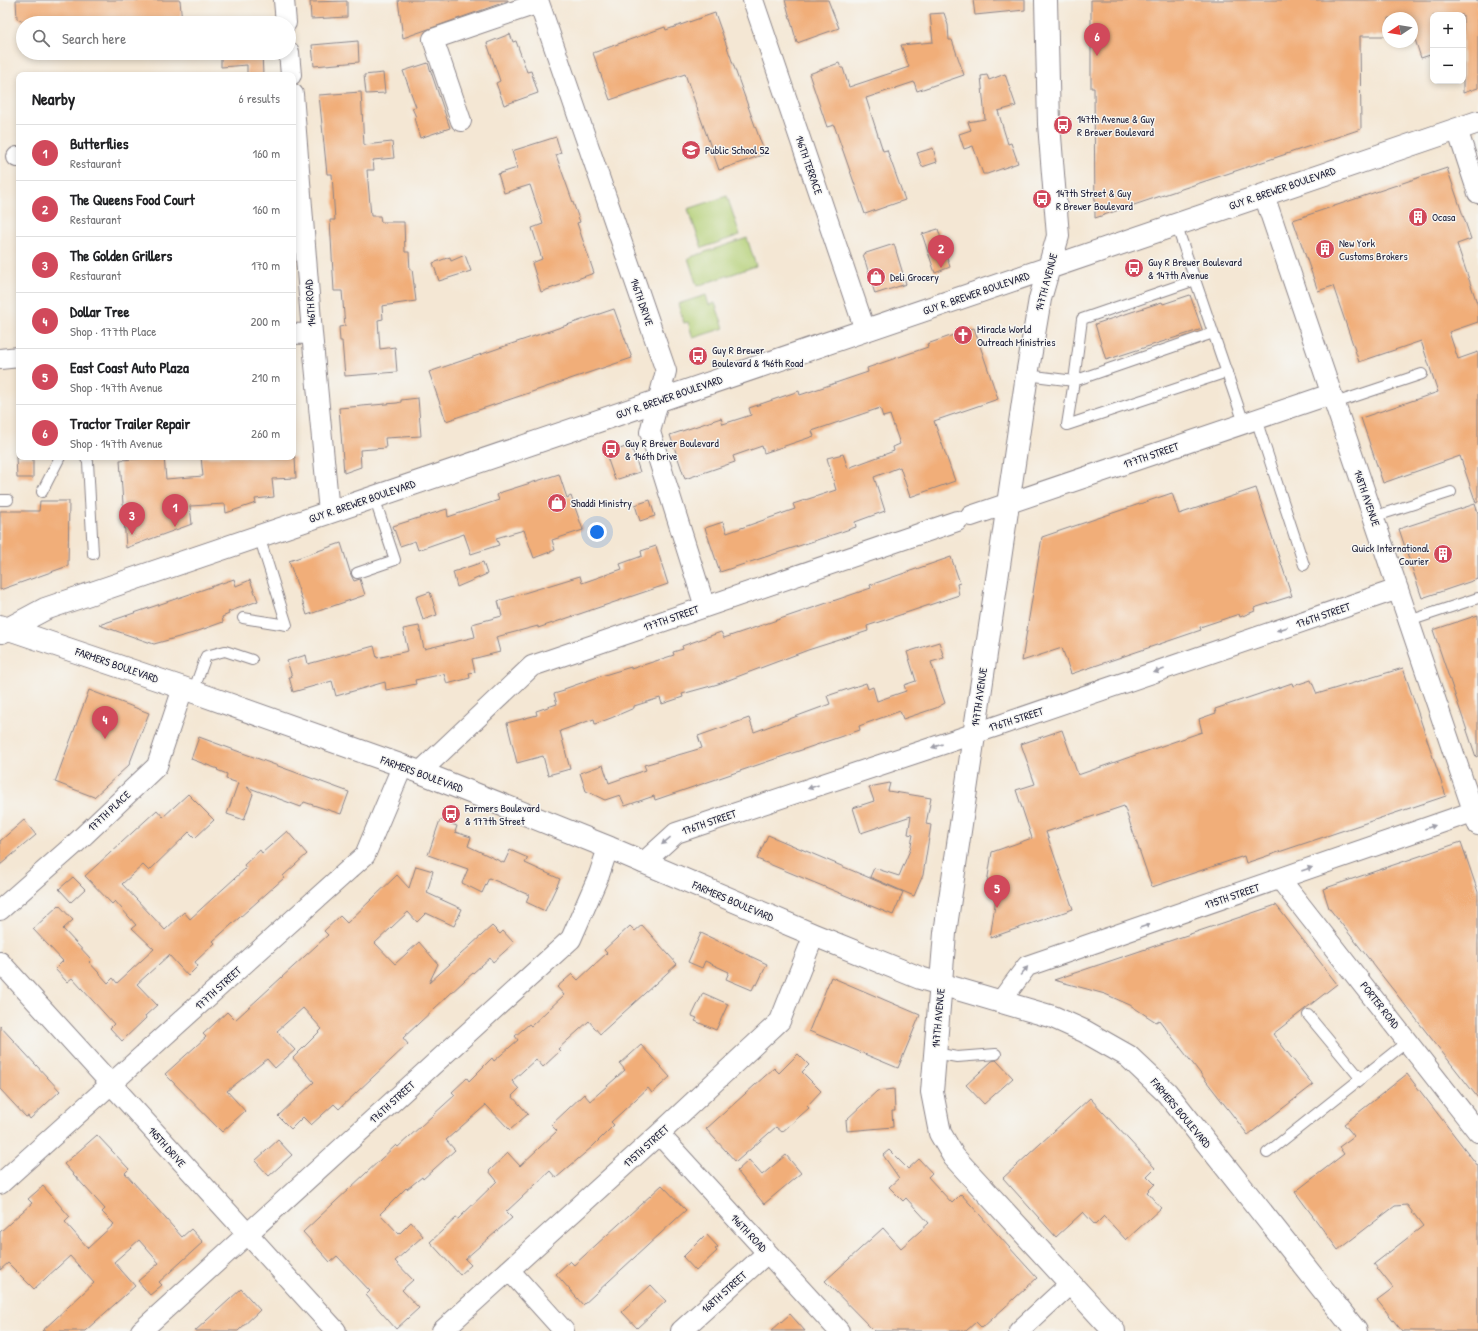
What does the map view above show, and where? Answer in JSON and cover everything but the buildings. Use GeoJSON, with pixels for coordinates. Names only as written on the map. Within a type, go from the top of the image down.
{"type":"FeatureCollection","features":[{"type":"Feature","properties":{"kind":"main road","name":"147TH AVENUE"},"geometry":{"type":"LineString","coordinates":[[1046,0],[1049,124],[1058,236],[1040,299],[1027,375],[945,933],[932,1076],[933,1105],[940,1133],[963,1169],[1071,1283],[1114,1331]]}},
{"type":"Feature","properties":{"kind":"main road","name":"GUY R. BREWER BOULEVARD"},"geometry":{"type":"LineString","coordinates":[[3,629],[45,609],[658,402],[865,330],[1478,122]]}},
{"type":"Feature","properties":{"kind":"main road","name":"FARMERS BOULEVARD"},"geometry":{"type":"LineString","coordinates":[[3,629],[188,690],[411,770],[608,848],[920,978],[1068,1023],[1115,1048],[1142,1067],[1167,1093],[1356,1331]]}},
{"type":"Feature","properties":{"kind":"street"},"geometry":{"type":"LineString","coordinates":[[284,0],[285,16]]}},
{"type":"Feature","properties":{"kind":"street","name":"146TH TERRACE"},"geometry":{"type":"LineString","coordinates":[[753,0],[865,330]]}},
{"type":"Feature","properties":{"kind":"street"},"geometry":{"type":"LineString","coordinates":[[460,121],[433,39],[539,1]]}},
{"type":"Feature","properties":{"kind":"street","name":"146TH DRIVE"},"geometry":{"type":"LineString","coordinates":[[539,1],[666,371],[650,432],[706,607]]}},
{"type":"Feature","properties":{"kind":"street"},"geometry":{"type":"LineString","coordinates":[[290,60],[291,72]]}},
{"type":"Feature","properties":{"kind":"street"},"geometry":{"type":"LineString","coordinates":[[1457,130],[1478,193]]}},
{"type":"Feature","properties":{"kind":"street","name":"146TH ROAD"},"geometry":{"type":"LineString","coordinates":[[296,148],[303,333],[329,512]]}},
{"type":"Feature","properties":{"kind":"street","name":"148TH AVENUE"},"geometry":{"type":"LineString","coordinates":[[1264,195],[1476,816]]}},
{"type":"Feature","properties":{"kind":"street"},"geometry":{"type":"LineString","coordinates":[[0,359],[16,357]]}},
{"type":"Feature","properties":{"kind":"street","name":"177TH STREET"},"geometry":{"type":"LineString","coordinates":[[0,1184],[365,855],[411,770],[532,666],[1250,421],[1333,398]]}},
{"type":"Feature","properties":{"kind":"street","name":"176TH STREET"},"geometry":{"type":"LineString","coordinates":[[643,863],[676,833],[1398,589]]}},
{"type":"Feature","properties":{"kind":"street","name":"177TH PLACE"},"geometry":{"type":"LineString","coordinates":[[0,910],[76,842],[157,766],[188,690]]}},
{"type":"Feature","properties":{"kind":"street","name":"175TH STREET"},"geometry":{"type":"LineString","coordinates":[[1000,1002],[1027,966],[1280,879],[1476,816]]}},
{"type":"Feature","properties":{"kind":"street","name":"176TH STREET"},"geometry":{"type":"LineString","coordinates":[[141,1331],[571,939],[599,875],[608,848]]}},
{"type":"Feature","properties":{"kind":"street","name":"PORTER ROAD"},"geometry":{"type":"LineString","coordinates":[[1280,879],[1478,1132]]}},
{"type":"Feature","properties":{"kind":"street","name":"175TH STREET"},"geometry":{"type":"LineString","coordinates":[[442,1331],[659,1134],[780,1021],[814,935]]}},
{"type":"Feature","properties":{"kind":"street","name":"145TH DRIVE"},"geometry":{"type":"LineString","coordinates":[[0,962],[336,1331]]}},
{"type":"Feature","properties":{"kind":"street","name":"146TH ROAD"},"geometry":{"type":"LineString","coordinates":[[659,1134],[839,1331]]}},
{"type":"Feature","properties":{"kind":"street","name":"168TH STREET"},"geometry":{"type":"LineString","coordinates":[[681,1331],[767,1253]]}},
{"type":"Feature","properties":{"kind":"street"},"geometry":{"type":"LineString","coordinates":[[509,1270],[564,1331]]}},
{"type":"Feature","properties":{"kind":"street"},"geometry":{"type":"LineString","coordinates":[[1018,1331],[1071,1283]]}},
{"type":"Feature","properties":{"kind":"lane"},"geometry":{"type":"LineString","coordinates":[[1176,224],[1227,372],[1250,421],[1304,565]]}},
{"type":"Feature","properties":{"kind":"lane"},"geometry":{"type":"LineString","coordinates":[[1195,280],[1082,319],[1067,425],[1227,372]]}},
{"type":"Feature","properties":{"kind":"lane"},"geometry":{"type":"LineString","coordinates":[[1027,375],[1074,381],[1214,333]]}},
{"type":"Feature","properties":{"kind":"lane"},"geometry":{"type":"LineString","coordinates":[[1333,398],[1422,374]]}},
{"type":"Feature","properties":{"kind":"lane"},"geometry":{"type":"LineString","coordinates":[[42,492],[58,460]]}},
{"type":"Feature","properties":{"kind":"lane"},"geometry":{"type":"LineString","coordinates":[[87,460],[93,554]]}},
{"type":"Feature","properties":{"kind":"lane"},"geometry":{"type":"LineString","coordinates":[[1373,517],[1451,492]]}},
{"type":"Feature","properties":{"kind":"lane"},"geometry":{"type":"LineString","coordinates":[[357,573],[395,560],[374,497]]}},
{"type":"Feature","properties":{"kind":"lane"},"geometry":{"type":"LineString","coordinates":[[243,618],[287,625],[259,536]]}},
{"type":"Feature","properties":{"kind":"lane"},"geometry":{"type":"LineString","coordinates":[[1409,621],[1478,598]]}},
{"type":"Feature","properties":{"kind":"lane"},"geometry":{"type":"LineString","coordinates":[[188,690],[206,656],[225,650],[252,660]]}},
{"type":"Feature","properties":{"kind":"lane"},"geometry":{"type":"LineString","coordinates":[[1308,1015],[1361,1079]]}},
{"type":"Feature","properties":{"kind":"lane"},"geometry":{"type":"LineString","coordinates":[[1267,1153],[1408,1041]]}},
{"type":"Feature","properties":{"kind":"lane"},"geometry":{"type":"LineString","coordinates":[[935,1053],[957,1057],[996,1054]]}},
{"type":"Feature","properties":{"kind":"green space"},"geometry":{"type":"Polygon","coordinates":[[[727,196],[740,235],[702,248],[688,209],[727,196]]]}},
{"type":"Feature","properties":{"kind":"green space"},"geometry":{"type":"Polygon","coordinates":[[[747,238],[756,266],[697,286],[688,258],[747,238]]]}},
{"type":"Feature","properties":{"kind":"green space"},"geometry":{"type":"Polygon","coordinates":[[[706,295],[709,305],[715,303],[724,328],[693,338],[688,322],[684,323],[678,304],[706,295]]]}},
{"type":"Feature","properties":{"kind":"place","name":"Tractor Trailer Repair"},"geometry":{"type":"Point","coordinates":[1097,56]}},
{"type":"Feature","properties":{"kind":"place","name":"147th Avenue & Guy R Brewer Boulevard"},"geometry":{"type":"Point","coordinates":[1063,125]}},
{"type":"Feature","properties":{"kind":"place","name":"Public School 52"},"geometry":{"type":"Point","coordinates":[691,150]}},
{"type":"Feature","properties":{"kind":"place","name":"147th Street & Guy R Brewer Boulevard"},"geometry":{"type":"Point","coordinates":[1042,199]}},
{"type":"Feature","properties":{"kind":"place","name":"Ocasa"},"geometry":{"type":"Point","coordinates":[1418,217]}},
{"type":"Feature","properties":{"kind":"place","name":"New York Customs Brokers"},"geometry":{"type":"Point","coordinates":[1325,249]}},
{"type":"Feature","properties":{"kind":"place","name":"The Queens Food Court"},"geometry":{"type":"Point","coordinates":[941,268]}},
{"type":"Feature","properties":{"kind":"place","name":"Guy R Brewer Boulevard & 147th Avenue"},"geometry":{"type":"Point","coordinates":[1134,268]}},
{"type":"Feature","properties":{"kind":"place","name":"Deli Grocery"},"geometry":{"type":"Point","coordinates":[876,277]}},
{"type":"Feature","properties":{"kind":"place","name":"Miracle World Outreach Ministries"},"geometry":{"type":"Point","coordinates":[963,335]}},
{"type":"Feature","properties":{"kind":"place","name":"Guy R Brewer Boulevard & 146th Road"},"geometry":{"type":"Point","coordinates":[698,356]}},
{"type":"Feature","properties":{"kind":"place","name":"Guy R Brewer Boulevard & 146th Drive"},"geometry":{"type":"Point","coordinates":[611,449]}},
{"type":"Feature","properties":{"kind":"place","name":"Shaddi Ministry"},"geometry":{"type":"Point","coordinates":[557,503]}},
{"type":"Feature","properties":{"kind":"place","name":"Butterflies"},"geometry":{"type":"Point","coordinates":[175,527]}},
{"type":"Feature","properties":{"kind":"place","name":"The Golden Grillers"},"geometry":{"type":"Point","coordinates":[132,535]}},
{"type":"Feature","properties":{"kind":"place","name":"Quick International Courier"},"geometry":{"type":"Point","coordinates":[1443,554]}},
{"type":"Feature","properties":{"kind":"place","name":"Dollar Tree"},"geometry":{"type":"Point","coordinates":[105,739]}},
{"type":"Feature","properties":{"kind":"place","name":"Farmers Boulevard & 177th Street"},"geometry":{"type":"Point","coordinates":[451,814]}},
{"type":"Feature","properties":{"kind":"place","name":"East Coast Auto Plaza"},"geometry":{"type":"Point","coordinates":[997,908]}}]}
